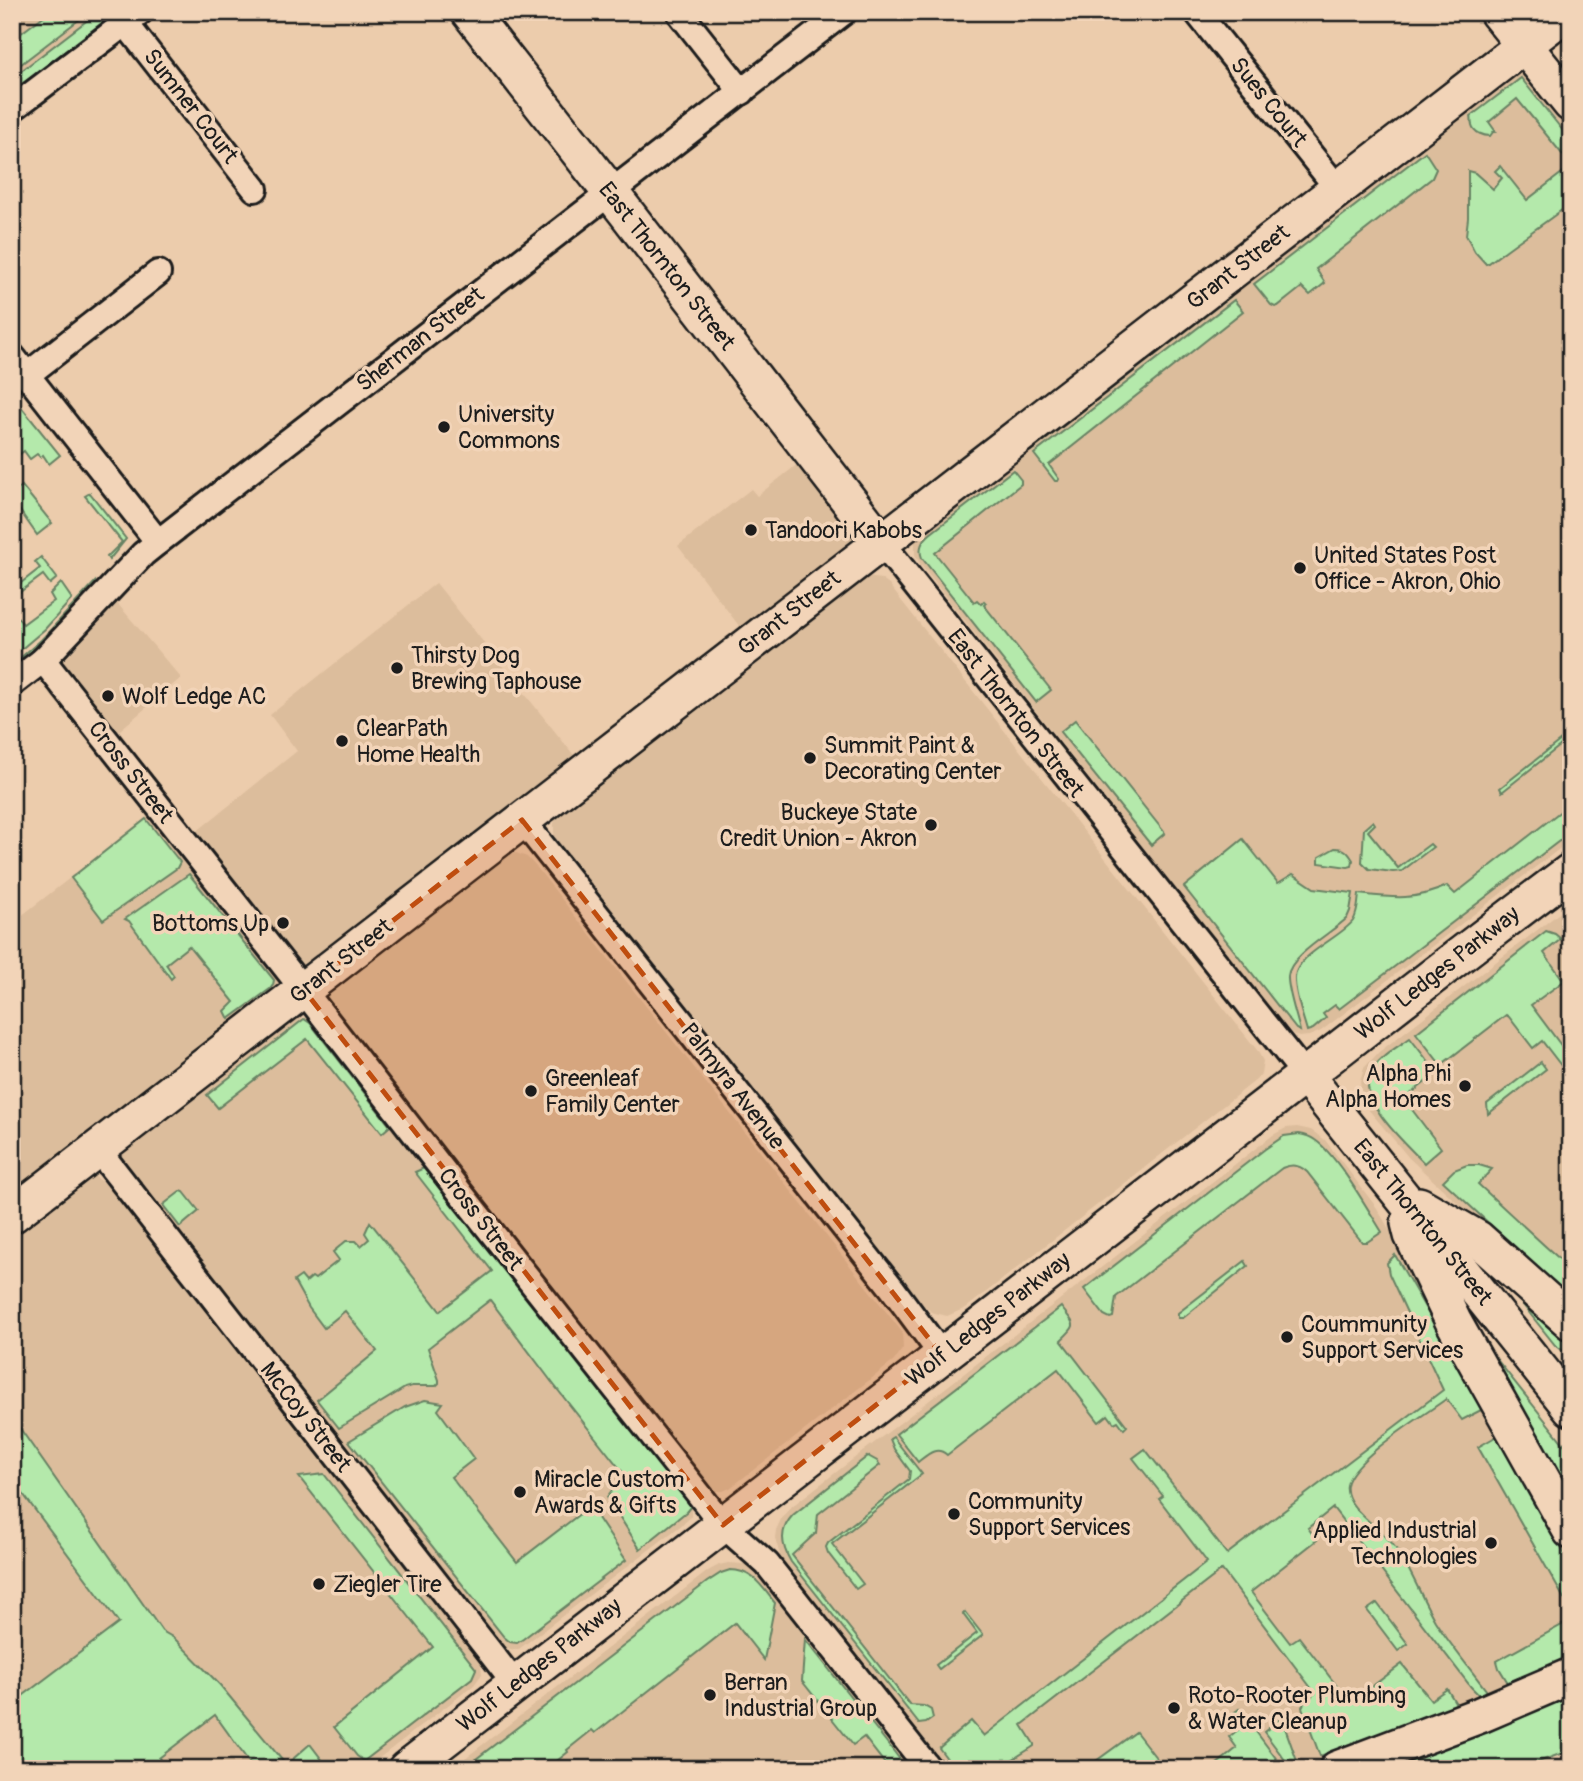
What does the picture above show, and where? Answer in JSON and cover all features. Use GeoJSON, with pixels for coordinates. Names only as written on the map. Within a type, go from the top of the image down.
{"type":"FeatureCollection","features":[{"type":"Feature","properties":{"kind":"main road","name":"East Thornton Street"},"geometry":{"type":"LineString","coordinates":[[469,12],[881,542]]}},
{"type":"Feature","properties":{"kind":"main road"},"geometry":{"type":"LineString","coordinates":[[1497,12],[1571,104]]}},
{"type":"Feature","properties":{"kind":"main road","name":"Grant Street"},"geometry":{"type":"LineString","coordinates":[[12,1215],[1567,12]]}},
{"type":"Feature","properties":{"kind":"main road","name":"Wolf Ledges Parkway"},"geometry":{"type":"LineString","coordinates":[[406,1769],[1571,871]]}},
{"type":"Feature","properties":{"kind":"main road","name":"East Thornton Street"},"geometry":{"type":"LineString","coordinates":[[1305,1076],[1568,1405]]}},
{"type":"Feature","properties":{"kind":"main road"},"geometry":{"type":"LineString","coordinates":[[1403,1196],[1479,1239],[1571,1322]]}},
{"type":"Feature","properties":{"kind":"main road"},"geometry":{"type":"LineString","coordinates":[[1403,1196],[1412,1235],[1453,1321],[1571,1531]]}},
{"type":"Feature","properties":{"kind":"main road"},"geometry":{"type":"LineString","coordinates":[[1337,1769],[1480,1715],[1571,1676]]}},
{"type":"Feature","properties":{"kind":"street"},"geometry":{"type":"LineString","coordinates":[[679,12],[742,92]]}},
{"type":"Feature","properties":{"kind":"street","name":"Sherman Street"},"geometry":{"type":"LineString","coordinates":[[12,684],[43,660],[143,554],[844,12]]}},
{"type":"Feature","properties":{"kind":"street","name":"Sues Court"},"geometry":{"type":"LineString","coordinates":[[1199,15],[1338,189]]}},
{"type":"Feature","properties":{"kind":"street"},"geometry":{"type":"LineString","coordinates":[[12,108],[133,18]]}},
{"type":"Feature","properties":{"kind":"street","name":"Sumner Court"},"geometry":{"type":"LineString","coordinates":[[133,18],[256,189]]}},
{"type":"Feature","properties":{"kind":"street"},"geometry":{"type":"LineString","coordinates":[[158,273],[20,366],[158,542]]}},
{"type":"Feature","properties":{"kind":"street","name":"East Thornton Street"},"geometry":{"type":"LineString","coordinates":[[881,542],[1305,1076]]}},
{"type":"Feature","properties":{"kind":"street","name":"Cross Street"},"geometry":{"type":"LineString","coordinates":[[43,660],[723,1525],[767,1564],[929,1769]]}},
{"type":"Feature","properties":{"kind":"street","name":"Palmyra Avenue"},"geometry":{"type":"LineString","coordinates":[[522,820],[942,1354]]}},
{"type":"Feature","properties":{"kind":"street","name":"McCoy Street"},"geometry":{"type":"LineString","coordinates":[[97,1150],[515,1684]]}},
{"type":"Feature","properties":{"kind":"highlighted area"},"geometry":{"type":"Polygon","coordinates":[[[522,820],[941,1354],[723,1525],[304,990],[522,820]]]}},
{"type":"Feature","properties":{"kind":"shaded area"},"geometry":{"type":"Polygon","coordinates":[[[12,12],[116,12],[12,92],[12,12]]]}},
{"type":"Feature","properties":{"kind":"shaded area"},"geometry":{"type":"Polygon","coordinates":[[[1518,73],[1526,74],[1571,127],[1571,840],[1321,1031],[1299,1037],[1281,1022],[920,564],[915,555],[915,542],[919,535],[1518,73]]]}},
{"type":"Feature","properties":{"kind":"shaded area"},"geometry":{"type":"Polygon","coordinates":[[[803,460],[858,534],[857,540],[743,631],[678,546],[751,489],[757,496],[803,460]]]}},
{"type":"Feature","properties":{"kind":"shaded area"},"geometry":{"type":"Polygon","coordinates":[[[867,577],[881,579],[889,585],[1263,1061],[1261,1074],[1256,1080],[966,1308],[947,1316],[931,1312],[921,1302],[595,890],[557,841],[554,833],[557,815],[856,582],[867,577]]]}},
{"type":"Feature","properties":{"kind":"shaded area"},"geometry":{"type":"Polygon","coordinates":[[[436,583],[577,759],[308,967],[301,969],[191,836],[297,751],[270,715],[436,583]]]}},
{"type":"Feature","properties":{"kind":"shaded area"},"geometry":{"type":"Polygon","coordinates":[[[117,603],[181,678],[113,736],[60,665],[117,603]]]}},
{"type":"Feature","properties":{"kind":"shaded area"},"geometry":{"type":"Polygon","coordinates":[[[151,815],[282,982],[282,986],[12,1196],[12,923],[151,815]]]}},
{"type":"Feature","properties":{"kind":"shaded area"},"geometry":{"type":"Polygon","coordinates":[[[516,853],[527,857],[538,869],[902,1332],[903,1348],[894,1361],[723,1491],[713,1491],[707,1485],[327,1003],[327,993],[504,855],[516,853]]]}},
{"type":"Feature","properties":{"kind":"shaded area"},"geometry":{"type":"Polygon","coordinates":[[[1571,904],[1571,1308],[1409,1158],[1368,1109],[1360,1082],[1364,1068],[1379,1052],[1571,904]]]}},
{"type":"Feature","properties":{"kind":"shaded area"},"geometry":{"type":"Polygon","coordinates":[[[298,1017],[307,1021],[691,1506],[691,1517],[683,1524],[519,1649],[506,1648],[497,1642],[121,1163],[121,1156],[126,1148],[298,1017]]]}},
{"type":"Feature","properties":{"kind":"shaded area"},"geometry":{"type":"Polygon","coordinates":[[[1286,1128],[1311,1130],[1325,1140],[1377,1208],[1571,1551],[1571,1671],[1306,1769],[947,1769],[781,1559],[775,1538],[782,1517],[791,1507],[1273,1135],[1286,1128]]]}},
{"type":"Feature","properties":{"kind":"shaded area"},"geometry":{"type":"Polygon","coordinates":[[[94,1176],[106,1184],[480,1660],[482,1674],[474,1685],[365,1769],[12,1769],[12,1235],[82,1181],[94,1176]]]}},
{"type":"Feature","properties":{"kind":"shaded area"},"geometry":{"type":"Polygon","coordinates":[[[728,1563],[745,1564],[761,1574],[916,1769],[451,1769],[708,1571],[728,1563]]]}},
{"type":"Feature","properties":{"kind":"green space"},"geometry":{"type":"Polygon","coordinates":[[[49,12],[89,12],[12,71],[12,40],[49,12]]]}},
{"type":"Feature","properties":{"kind":"green space"},"geometry":{"type":"Polygon","coordinates":[[[98,12],[116,12],[12,92],[12,78],[98,12]]]}},
{"type":"Feature","properties":{"kind":"green space"},"geometry":{"type":"Polygon","coordinates":[[[1521,78],[1571,141],[1571,165],[1517,99],[1489,122],[1496,132],[1490,136],[1480,134],[1473,128],[1471,116],[1521,78]]]}},
{"type":"Feature","properties":{"kind":"green space"},"geometry":{"type":"Polygon","coordinates":[[[1425,152],[1436,169],[1432,178],[1316,269],[1325,283],[1310,295],[1302,287],[1278,306],[1271,305],[1254,284],[1425,152]]]}},
{"type":"Feature","properties":{"kind":"green space"},"geometry":{"type":"Polygon","coordinates":[[[1500,166],[1527,200],[1571,166],[1571,203],[1486,264],[1475,252],[1466,235],[1468,171],[1475,173],[1493,189],[1502,178],[1495,171],[1500,166]]]}},
{"type":"Feature","properties":{"kind":"green space"},"geometry":{"type":"Polygon","coordinates":[[[1230,297],[1031,451],[1030,449],[1230,297]]]}},
{"type":"Feature","properties":{"kind":"green space"},"geometry":{"type":"Polygon","coordinates":[[[1234,300],[1243,311],[1049,465],[1059,479],[1055,481],[1034,454],[1234,300]]]}},
{"type":"Feature","properties":{"kind":"green space"},"geometry":{"type":"Polygon","coordinates":[[[18,403],[60,455],[49,464],[43,455],[40,457],[37,454],[30,459],[24,451],[12,460],[12,445],[21,438],[12,427],[12,409],[18,403]]]}},
{"type":"Feature","properties":{"kind":"green space"},"geometry":{"type":"Polygon","coordinates":[[[1013,470],[1021,484],[935,553],[974,602],[977,600],[981,604],[984,601],[986,603],[984,605],[1051,690],[1036,702],[922,558],[920,551],[930,534],[1013,470]]]}},
{"type":"Feature","properties":{"kind":"green space"},"geometry":{"type":"Polygon","coordinates":[[[22,486],[52,523],[37,535],[18,508],[12,512],[12,492],[22,486]]]}},
{"type":"Feature","properties":{"kind":"green space"},"geometry":{"type":"Polygon","coordinates":[[[90,493],[126,539],[109,560],[107,557],[122,542],[85,496],[90,493]]]}},
{"type":"Feature","properties":{"kind":"green space"},"geometry":{"type":"Polygon","coordinates":[[[41,557],[57,578],[50,584],[43,575],[12,598],[12,590],[40,568],[35,562],[41,557]]]}},
{"type":"Feature","properties":{"kind":"green space"},"geometry":{"type":"Polygon","coordinates":[[[95,582],[95,588],[33,652],[12,669],[12,665],[41,640],[95,582]]]}},
{"type":"Feature","properties":{"kind":"green space"},"geometry":{"type":"Polygon","coordinates":[[[61,583],[72,599],[45,629],[12,657],[12,610],[23,624],[54,601],[50,594],[61,583]]]}},
{"type":"Feature","properties":{"kind":"green space"},"geometry":{"type":"Polygon","coordinates":[[[1075,720],[1165,833],[1151,845],[1060,732],[1075,720]]]}},
{"type":"Feature","properties":{"kind":"green space"},"geometry":{"type":"Polygon","coordinates":[[[1571,732],[1571,737],[1502,792],[1500,788],[1571,732]]]}},
{"type":"Feature","properties":{"kind":"green space"},"geometry":{"type":"Polygon","coordinates":[[[1571,803],[1571,832],[1339,1009],[1335,1005],[1323,1014],[1326,1018],[1307,1031],[1296,990],[1297,969],[1310,954],[1353,921],[1359,894],[1404,897],[1447,886],[1455,894],[1571,803]]]}},
{"type":"Feature","properties":{"kind":"green space"},"geometry":{"type":"Polygon","coordinates":[[[146,819],[180,862],[177,868],[103,920],[71,878],[146,819]]]}},
{"type":"Feature","properties":{"kind":"green space"},"geometry":{"type":"Polygon","coordinates":[[[1373,821],[1375,824],[1368,831],[1398,868],[1430,844],[1433,847],[1402,871],[1369,869],[1362,862],[1364,829],[1373,821]]]}},
{"type":"Feature","properties":{"kind":"green space"},"geometry":{"type":"Polygon","coordinates":[[[1243,839],[1278,883],[1293,874],[1314,888],[1353,893],[1347,918],[1304,952],[1291,968],[1288,976],[1289,988],[1300,1031],[1184,887],[1243,839]]]}},
{"type":"Feature","properties":{"kind":"green space"},"geometry":{"type":"Polygon","coordinates":[[[1335,848],[1348,853],[1353,860],[1352,866],[1319,863],[1319,857],[1335,848]]]}},
{"type":"Feature","properties":{"kind":"green space"},"geometry":{"type":"Polygon","coordinates":[[[189,874],[274,980],[270,989],[229,1019],[225,1011],[234,1002],[189,946],[166,964],[174,976],[171,979],[125,919],[189,874]]]}},
{"type":"Feature","properties":{"kind":"green space"},"geometry":{"type":"Polygon","coordinates":[[[1546,931],[1561,939],[1544,953],[1564,981],[1531,1005],[1571,1056],[1571,1083],[1567,1079],[1569,1076],[1542,1041],[1533,1048],[1506,1015],[1441,1065],[1416,1033],[1546,931]]]}},
{"type":"Feature","properties":{"kind":"green space"},"geometry":{"type":"Polygon","coordinates":[[[304,1019],[310,1023],[390,1126],[382,1133],[307,1039],[218,1108],[207,1095],[304,1019]]]}},
{"type":"Feature","properties":{"kind":"green space"},"geometry":{"type":"Polygon","coordinates":[[[1410,1038],[1437,1073],[1404,1099],[1441,1148],[1424,1163],[1386,1122],[1371,1097],[1368,1085],[1370,1074],[1377,1063],[1410,1038]]]}},
{"type":"Feature","properties":{"kind":"green space"},"geometry":{"type":"Polygon","coordinates":[[[1541,1062],[1546,1069],[1488,1114],[1487,1104],[1541,1062]]]}},
{"type":"Feature","properties":{"kind":"green space"},"geometry":{"type":"Polygon","coordinates":[[[1299,1134],[1313,1139],[1333,1157],[1382,1232],[1367,1242],[1362,1242],[1307,1172],[1298,1167],[1285,1167],[1116,1297],[1113,1317],[1104,1315],[1084,1289],[1265,1149],[1284,1136],[1299,1134]]]}},
{"type":"Feature","properties":{"kind":"green space"},"geometry":{"type":"Polygon","coordinates":[[[1467,1165],[1492,1169],[1478,1184],[1564,1263],[1571,1266],[1571,1299],[1443,1181],[1454,1170],[1467,1165]]]}},
{"type":"Feature","properties":{"kind":"green space"},"geometry":{"type":"Polygon","coordinates":[[[424,1168],[689,1502],[691,1506],[686,1512],[640,1549],[607,1497],[624,1474],[490,1300],[428,1348],[439,1380],[436,1386],[405,1388],[339,1428],[317,1400],[377,1351],[345,1311],[324,1328],[294,1281],[301,1276],[306,1282],[312,1277],[315,1279],[339,1260],[333,1252],[346,1241],[356,1241],[361,1246],[369,1239],[365,1233],[370,1222],[440,1311],[492,1271],[415,1172],[424,1168]]]}},
{"type":"Feature","properties":{"kind":"green space"},"geometry":{"type":"Polygon","coordinates":[[[181,1191],[199,1211],[180,1227],[163,1205],[181,1191]]]}},
{"type":"Feature","properties":{"kind":"green space"},"geometry":{"type":"Polygon","coordinates":[[[1395,1255],[1483,1409],[1462,1420],[1446,1399],[1361,1463],[1347,1485],[1347,1493],[1356,1509],[1386,1536],[1398,1551],[1435,1621],[1489,1694],[1481,1697],[1471,1687],[1333,1508],[1308,1528],[1317,1540],[1251,1592],[1290,1643],[1299,1637],[1350,1703],[1402,1664],[1431,1700],[1447,1689],[1458,1707],[1320,1756],[1302,1707],[1315,1693],[1222,1570],[1022,1725],[1034,1746],[997,1769],[955,1769],[939,1748],[971,1721],[984,1736],[1207,1562],[1159,1499],[1163,1496],[1133,1458],[1145,1449],[1227,1554],[1443,1390],[1389,1274],[1387,1263],[1395,1255]]]}},
{"type":"Feature","properties":{"kind":"green space"},"geometry":{"type":"Polygon","coordinates":[[[1245,1261],[1248,1266],[1183,1318],[1178,1318],[1178,1313],[1245,1261]]]}},
{"type":"Feature","properties":{"kind":"green space"},"geometry":{"type":"Polygon","coordinates":[[[1495,1270],[1571,1335],[1571,1358],[1555,1345],[1495,1270]]]}},
{"type":"Feature","properties":{"kind":"green space"},"geometry":{"type":"Polygon","coordinates":[[[1061,1307],[1072,1321],[1073,1327],[1061,1340],[1127,1426],[1124,1429],[1108,1415],[1099,1422],[1058,1369],[947,1455],[935,1451],[918,1462],[896,1434],[1061,1307]]]}},
{"type":"Feature","properties":{"kind":"green space"},"geometry":{"type":"Polygon","coordinates":[[[1479,1337],[1571,1453],[1571,1510],[1479,1337]]]}},
{"type":"Feature","properties":{"kind":"green space"},"geometry":{"type":"Polygon","coordinates":[[[425,1400],[443,1403],[438,1410],[474,1459],[451,1477],[517,1562],[581,1513],[584,1516],[592,1509],[626,1560],[517,1643],[504,1637],[349,1441],[405,1407],[425,1400]]]}},
{"type":"Feature","properties":{"kind":"green space"},"geometry":{"type":"Polygon","coordinates":[[[12,1417],[162,1631],[174,1638],[220,1685],[286,1765],[310,1744],[329,1769],[254,1769],[215,1715],[159,1758],[164,1766],[160,1769],[12,1769],[12,1704],[119,1623],[12,1479],[12,1417]]]}},
{"type":"Feature","properties":{"kind":"green space"},"geometry":{"type":"Polygon","coordinates":[[[1497,1436],[1571,1565],[1571,1611],[1478,1447],[1497,1436]]]}},
{"type":"Feature","properties":{"kind":"green space"},"geometry":{"type":"Polygon","coordinates":[[[893,1437],[922,1474],[832,1544],[863,1584],[856,1589],[826,1547],[909,1479],[910,1471],[894,1449],[890,1439],[893,1437]]]}},
{"type":"Feature","properties":{"kind":"green space"},"geometry":{"type":"Polygon","coordinates":[[[868,1456],[880,1465],[818,1514],[816,1533],[792,1555],[910,1705],[924,1706],[931,1710],[933,1718],[926,1723],[919,1724],[791,1562],[785,1550],[785,1526],[793,1515],[868,1456]]]}},
{"type":"Feature","properties":{"kind":"green space"},"geometry":{"type":"Polygon","coordinates":[[[324,1474],[476,1669],[472,1678],[364,1761],[334,1727],[433,1647],[299,1477],[324,1474]]]}},
{"type":"Feature","properties":{"kind":"green space"},"geometry":{"type":"Polygon","coordinates":[[[730,1570],[751,1576],[775,1603],[764,1660],[735,1623],[595,1733],[592,1730],[547,1769],[463,1769],[707,1582],[730,1570]]]}},
{"type":"Feature","properties":{"kind":"green space"},"geometry":{"type":"Polygon","coordinates":[[[1377,1603],[1408,1644],[1398,1651],[1367,1610],[1377,1603]]]}},
{"type":"Feature","properties":{"kind":"green space"},"geometry":{"type":"Polygon","coordinates":[[[965,1612],[983,1635],[939,1669],[936,1665],[977,1633],[963,1614],[965,1612]]]}},
{"type":"Feature","properties":{"kind":"green space"},"geometry":{"type":"Polygon","coordinates":[[[1571,1620],[1571,1663],[1510,1686],[1497,1661],[1571,1620]]]}},
{"type":"Feature","properties":{"kind":"green space"},"geometry":{"type":"Polygon","coordinates":[[[805,1639],[907,1769],[889,1769],[864,1737],[853,1745],[802,1681],[805,1639]]]}},
{"type":"Feature","properties":{"kind":"green space"},"geometry":{"type":"Polygon","coordinates":[[[1571,1693],[1571,1750],[1519,1769],[1381,1769],[1571,1693]]]}},
{"type":"Feature","properties":{"kind":"green space"},"geometry":{"type":"Polygon","coordinates":[[[1239,1709],[1284,1769],[1211,1769],[1237,1748],[1229,1737],[1240,1728],[1231,1715],[1239,1709]]]}},
{"type":"Feature","properties":{"kind":"green space"},"geometry":{"type":"Polygon","coordinates":[[[1279,1720],[1284,1725],[1298,1764],[1291,1768],[1264,1732],[1279,1720]]]}},
{"type":"Feature","properties":{"kind":"green space"},"geometry":{"type":"Polygon","coordinates":[[[1136,1732],[1164,1768],[1172,1763],[1177,1769],[1085,1769],[1136,1732]]]}},
{"type":"Feature","properties":{"kind":"railway"},"geometry":{"type":"LineString","coordinates":[[1551,1769],[1571,1762]]}},
{"type":"Feature","properties":{"kind":"place","name":"University Commons"},"geometry":{"type":"Point","coordinates":[444,427]}},
{"type":"Feature","properties":{"kind":"place","name":"Tandoori Kabobs"},"geometry":{"type":"Point","coordinates":[751,530]}},
{"type":"Feature","properties":{"kind":"place","name":"United States Post Office - Akron, Ohio"},"geometry":{"type":"Point","coordinates":[1300,568]}},
{"type":"Feature","properties":{"kind":"place","name":"Thirsty Dog Brewing Taphouse"},"geometry":{"type":"Point","coordinates":[397,668]}},
{"type":"Feature","properties":{"kind":"place","name":"Wolf Ledge AC"},"geometry":{"type":"Point","coordinates":[108,696]}},
{"type":"Feature","properties":{"kind":"place","name":"ClearPath Home Health"},"geometry":{"type":"Point","coordinates":[342,741]}},
{"type":"Feature","properties":{"kind":"place","name":"Summit Paint & Decorating Center"},"geometry":{"type":"Point","coordinates":[810,758]}},
{"type":"Feature","properties":{"kind":"place","name":"Buckeye State Credit Union - Akron"},"geometry":{"type":"Point","coordinates":[931,825]}},
{"type":"Feature","properties":{"kind":"place","name":"Bottoms Up"},"geometry":{"type":"Point","coordinates":[283,923]}},
{"type":"Feature","properties":{"kind":"place","name":"Alpha Phi Alpha Homes"},"geometry":{"type":"Point","coordinates":[1465,1086]}},
{"type":"Feature","properties":{"kind":"place","name":"Greenleaf Family Center"},"geometry":{"type":"Point","coordinates":[531,1091]}},
{"type":"Feature","properties":{"kind":"place","name":"Coummunity Support Services"},"geometry":{"type":"Point","coordinates":[1287,1337]}},
{"type":"Feature","properties":{"kind":"place","name":"Miracle Custom Awards & Gifts"},"geometry":{"type":"Point","coordinates":[520,1492]}},
{"type":"Feature","properties":{"kind":"place","name":"Community Support Services"},"geometry":{"type":"Point","coordinates":[954,1514]}},
{"type":"Feature","properties":{"kind":"place","name":"Applied Industrial Technologies"},"geometry":{"type":"Point","coordinates":[1491,1543]}},
{"type":"Feature","properties":{"kind":"place","name":"Ziegler Tire"},"geometry":{"type":"Point","coordinates":[319,1584]}},
{"type":"Feature","properties":{"kind":"place","name":"Berran Industrial Group"},"geometry":{"type":"Point","coordinates":[710,1695]}},
{"type":"Feature","properties":{"kind":"place","name":"Roto-Rooter Plumbing & Water Cleanup"},"geometry":{"type":"Point","coordinates":[1174,1708]}}]}
